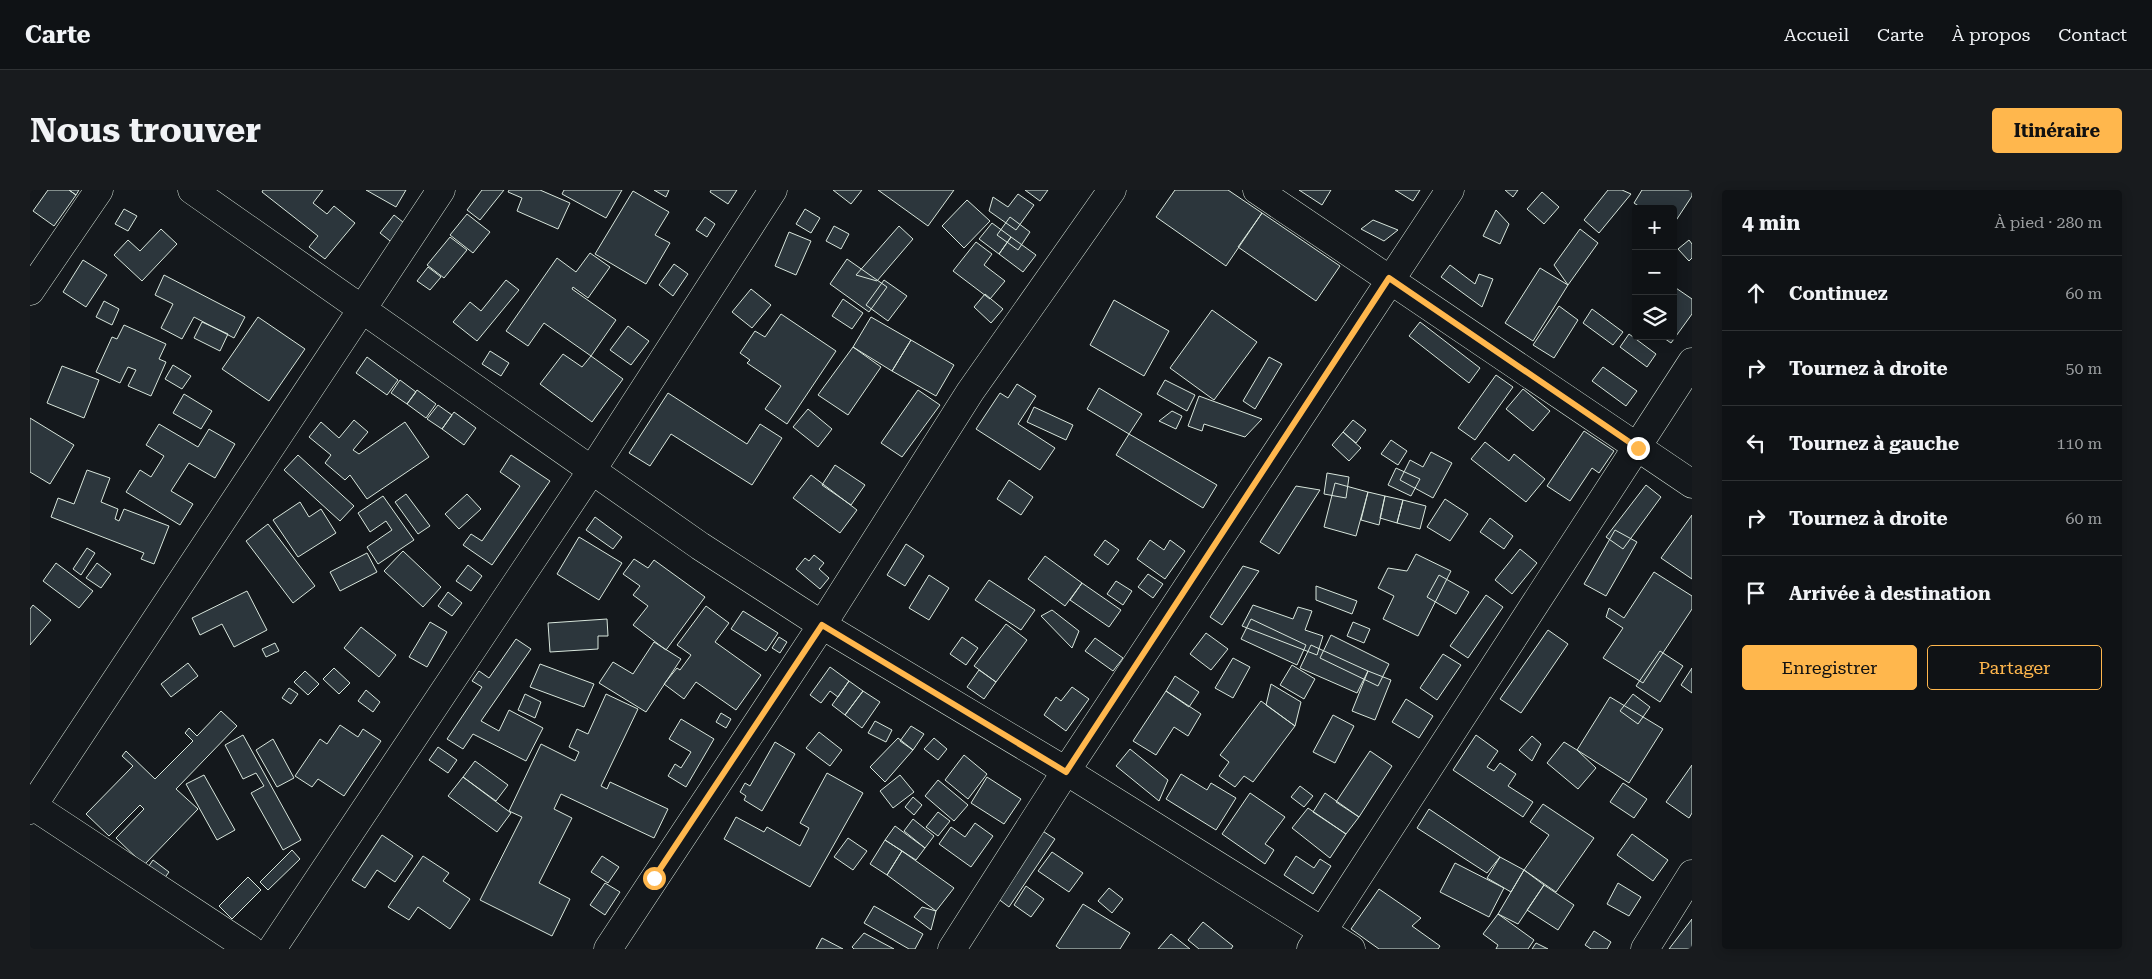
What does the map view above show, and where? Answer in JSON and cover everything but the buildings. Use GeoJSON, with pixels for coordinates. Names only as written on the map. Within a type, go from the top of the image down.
{"type":"FeatureCollection","features":[{"type":"Feature","properties":{"kind":"street"},"geometry":{"type":"LineString","coordinates":[[30,291],[99,190]]}},
{"type":"Feature","properties":{"kind":"street"},"geometry":{"type":"LineString","coordinates":[[192,190],[363,308],[700,546],[822,625],[1066,772],[1317,940],[1351,949]]}},
{"type":"Feature","properties":{"kind":"street"},"geometry":{"type":"LineString","coordinates":[[250,949],[31,807],[441,190]]}},
{"type":"Feature","properties":{"kind":"street"},"geometry":{"type":"LineString","coordinates":[[272,949],[592,470],[773,190]]}},
{"type":"Feature","properties":{"kind":"street"},"geometry":{"type":"LineString","coordinates":[[608,949],[822,625],[970,392],[1112,190]]}},
{"type":"Feature","properties":{"kind":"street"},"geometry":{"type":"LineString","coordinates":[[1257,190],[1692,484]]}},
{"type":"Feature","properties":{"kind":"street"},"geometry":{"type":"LineString","coordinates":[[952,949],[1389,278],[1450,190]]}},
{"type":"Feature","properties":{"kind":"street"},"geometry":{"type":"LineString","coordinates":[[1317,940],[1638,448],[1692,362]]}},
{"type":"Feature","properties":{"kind":"street"},"geometry":{"type":"LineString","coordinates":[[1645,949],[1692,874]]}},
{"type":"Feature","properties":{"kind":"route"},"geometry":{"type":"LineString","coordinates":[[654,878],[822,625],[1066,772],[1389,278],[1638,448]]}}]}
